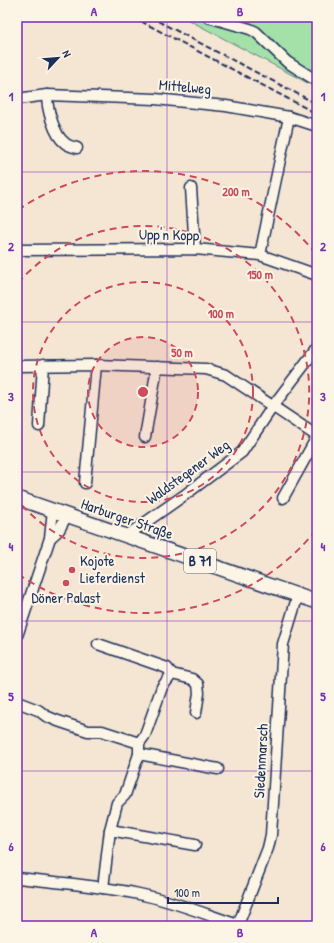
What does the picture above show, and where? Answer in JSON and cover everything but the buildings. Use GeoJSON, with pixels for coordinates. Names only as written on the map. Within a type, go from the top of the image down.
{"type":"FeatureCollection","features":[{"type":"Feature","properties":{"kind":"main road","name":"Harburger Straße"},"geometry":{"type":"LineString","coordinates":[[17,498],[317,602]]}},
{"type":"Feature","properties":{"kind":"street"},"geometry":{"type":"LineString","coordinates":[[208,17],[256,32],[287,62],[317,81]]}},
{"type":"Feature","properties":{"kind":"street"},"geometry":{"type":"LineString","coordinates":[[47,95],[47,105],[56,131],[65,143],[77,148]]}},
{"type":"Feature","properties":{"kind":"street","name":"Mittelweg"},"geometry":{"type":"LineString","coordinates":[[17,99],[47,95],[156,99],[226,106],[289,117],[317,126]]}},
{"type":"Feature","properties":{"kind":"street"},"geometry":{"type":"LineString","coordinates":[[260,255],[289,117]]}},
{"type":"Feature","properties":{"kind":"street"},"geometry":{"type":"LineString","coordinates":[[191,188],[195,249]]}},
{"type":"Feature","properties":{"kind":"street","name":"Upp'n Kopp"},"geometry":{"type":"LineString","coordinates":[[17,250],[195,249],[260,255],[317,275]]}},
{"type":"Feature","properties":{"kind":"street","name":"Waldstegener Weg"},"geometry":{"type":"LineString","coordinates":[[126,536],[242,452],[317,348]]}},
{"type":"Feature","properties":{"kind":"street"},"geometry":{"type":"LineString","coordinates":[[39,426],[43,365]]}},
{"type":"Feature","properties":{"kind":"street"},"geometry":{"type":"LineString","coordinates":[[85,483],[96,365]]}},
{"type":"Feature","properties":{"kind":"street"},"geometry":{"type":"LineString","coordinates":[[17,366],[96,365],[206,369],[226,375],[317,436],[283,498]]}},
{"type":"Feature","properties":{"kind":"street"},"geometry":{"type":"LineString","coordinates":[[145,437],[157,367]]}},
{"type":"Feature","properties":{"kind":"street"},"geometry":{"type":"LineString","coordinates":[[17,636],[50,538],[52,510]]}},
{"type":"Feature","properties":{"kind":"street"},"geometry":{"type":"LineString","coordinates":[[50,538],[59,530],[67,515]]}},
{"type":"Feature","properties":{"kind":"street","name":"Siedenmarsch"},"geometry":{"type":"LineString","coordinates":[[239,925],[268,848],[271,835],[283,644],[298,595]]}},
{"type":"Feature","properties":{"kind":"street"},"geometry":{"type":"LineString","coordinates":[[98,644],[167,668],[172,674],[192,679],[198,684],[196,713]]}},
{"type":"Feature","properties":{"kind":"street"},"geometry":{"type":"LineString","coordinates":[[103,888],[110,830],[117,803],[125,795],[138,754],[139,743],[145,735],[162,687],[172,674]]}},
{"type":"Feature","properties":{"kind":"street"},"geometry":{"type":"LineString","coordinates":[[17,702],[38,710],[46,716],[58,721],[88,731],[102,731],[139,743]]}},
{"type":"Feature","properties":{"kind":"street"},"geometry":{"type":"LineString","coordinates":[[138,754],[218,768]]}},
{"type":"Feature","properties":{"kind":"street"},"geometry":{"type":"LineString","coordinates":[[110,830],[195,845]]}},
{"type":"Feature","properties":{"kind":"street"},"geometry":{"type":"LineString","coordinates":[[17,878],[103,888],[139,894],[166,901],[239,925]]}},
{"type":"Feature","properties":{"kind":"green space"},"geometry":{"type":"Polygon","coordinates":[[[183,17],[317,17],[317,88],[183,17]]]}},
{"type":"Feature","properties":{"kind":"railway"},"geometry":{"type":"LineString","coordinates":[[133,17],[317,114]]}},
{"type":"Feature","properties":{"kind":"railway"},"geometry":{"type":"LineString","coordinates":[[150,17],[317,104]]}},
{"type":"Feature","properties":{"kind":"place","name":"Kojote Lieferdienst"},"geometry":{"type":"Point","coordinates":[72,570]}},
{"type":"Feature","properties":{"kind":"place","name":"Döner Palast"},"geometry":{"type":"Point","coordinates":[66,583]}}]}
